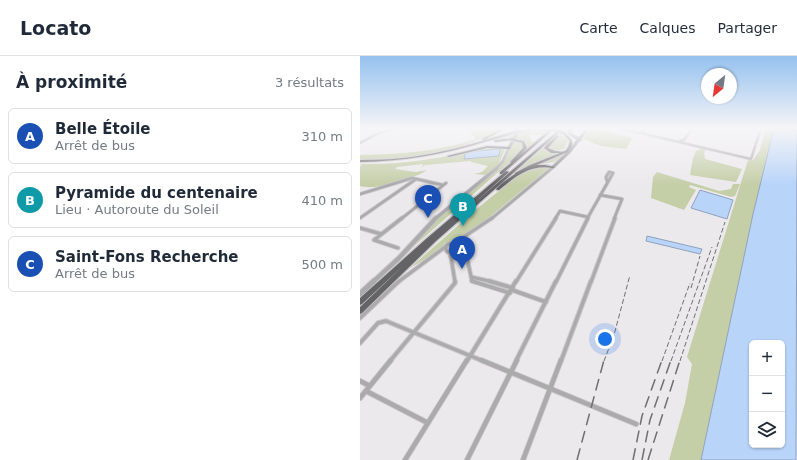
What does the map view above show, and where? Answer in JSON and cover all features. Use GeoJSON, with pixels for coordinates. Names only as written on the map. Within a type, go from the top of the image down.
{"type":"FeatureCollection","features":[{"type":"Feature","properties":{"kind":"highway"},"geometry":{"type":"LineString","coordinates":[[452,151],[462,147]]}},
{"type":"Feature","properties":{"kind":"highway"},"geometry":{"type":"LineString","coordinates":[[361,162],[412,159],[465,147]]}},
{"type":"Feature","properties":{"kind":"highway"},"geometry":{"type":"LineString","coordinates":[[361,162],[406,161],[442,155],[467,147]]}},
{"type":"Feature","properties":{"kind":"highway"},"geometry":{"type":"LineString","coordinates":[[361,162],[394,163],[429,158],[474,147]]}},
{"type":"Feature","properties":{"kind":"highway"},"geometry":{"type":"LineString","coordinates":[[361,162],[406,162],[433,159],[485,147],[509,148]]}},
{"type":"Feature","properties":{"kind":"highway"},"geometry":{"type":"LineString","coordinates":[[506,169],[525,147]]}},
{"type":"Feature","properties":{"kind":"highway"},"geometry":{"type":"LineString","coordinates":[[454,220],[454,214],[531,147]]}},
{"type":"Feature","properties":{"kind":"highway"},"geometry":{"type":"LineString","coordinates":[[360,302],[537,147]]}},
{"type":"Feature","properties":{"kind":"highway"},"geometry":{"type":"LineString","coordinates":[[360,311],[454,220],[545,147]]}},
{"type":"Feature","properties":{"kind":"highway"},"geometry":{"type":"LineString","coordinates":[[546,147],[548,150],[560,152],[566,147]]}},
{"type":"Feature","properties":{"kind":"highway"},"geometry":{"type":"LineString","coordinates":[[454,220],[465,216],[524,169],[567,150],[569,147]]}},
{"type":"Feature","properties":{"kind":"highway"},"geometry":{"type":"LineString","coordinates":[[503,185],[532,167],[542,165],[552,166]]}},
{"type":"Feature","properties":{"kind":"main road"},"geometry":{"type":"LineString","coordinates":[[552,166],[571,147]]}},
{"type":"Feature","properties":{"kind":"street"},"geometry":{"type":"LineString","coordinates":[[699,147],[751,159],[755,147]]}},
{"type":"Feature","properties":{"kind":"street"},"geometry":{"type":"LineString","coordinates":[[360,294],[400,258],[432,221],[493,172],[502,161],[509,148]]}},
{"type":"Feature","properties":{"kind":"street"},"geometry":{"type":"LineString","coordinates":[[360,318],[403,277],[438,253],[454,246],[461,239],[488,221],[552,166]]}},
{"type":"Feature","properties":{"kind":"street"},"geometry":{"type":"LineString","coordinates":[[360,194],[412,178],[443,185]]}},
{"type":"Feature","properties":{"kind":"street"},"geometry":{"type":"LineString","coordinates":[[360,218],[416,179]]}},
{"type":"Feature","properties":{"kind":"street"},"geometry":{"type":"LineString","coordinates":[[467,460],[607,181]]}},
{"type":"Feature","properties":{"kind":"street"},"geometry":{"type":"LineString","coordinates":[[398,248],[374,240],[446,183]]}},
{"type":"Feature","properties":{"kind":"street"},"geometry":{"type":"LineString","coordinates":[[523,460],[622,199],[600,195]]}},
{"type":"Feature","properties":{"kind":"street"},"geometry":{"type":"LineString","coordinates":[[405,460],[471,357],[560,211],[588,217]]}},
{"type":"Feature","properties":{"kind":"street"},"geometry":{"type":"LineString","coordinates":[[360,228],[381,234]]}},
{"type":"Feature","properties":{"kind":"street"},"geometry":{"type":"LineString","coordinates":[[454,246],[466,253],[472,281],[512,291],[546,302]]}},
{"type":"Feature","properties":{"kind":"street"},"geometry":{"type":"LineString","coordinates":[[447,250],[454,246]]}},
{"type":"Feature","properties":{"kind":"street"},"geometry":{"type":"LineString","coordinates":[[360,398],[455,284],[447,250]]}},
{"type":"Feature","properties":{"kind":"street"},"geometry":{"type":"LineString","coordinates":[[360,343],[375,326],[383,321],[636,424]]}},
{"type":"Feature","properties":{"kind":"street"},"geometry":{"type":"LineString","coordinates":[[360,381],[370,386]]}},
{"type":"Feature","properties":{"kind":"street"},"geometry":{"type":"LineString","coordinates":[[366,391],[428,422]]}},
{"type":"Feature","properties":{"kind":"green space"},"geometry":{"type":"Polygon","coordinates":[[[447,147],[457,147],[416,156],[360,159],[360,155],[418,152],[447,147]]]}},
{"type":"Feature","properties":{"kind":"green space"},"geometry":{"type":"Polygon","coordinates":[[[510,147],[523,147],[512,160],[405,254],[438,218],[499,168],[510,147]]]}},
{"type":"Feature","properties":{"kind":"green space"},"geometry":{"type":"Polygon","coordinates":[[[548,147],[565,147],[564,149],[556,151],[548,149],[548,147]]]}},
{"type":"Feature","properties":{"kind":"green space"},"geometry":{"type":"Polygon","coordinates":[[[608,147],[627,147],[626,149],[608,147]]]}},
{"type":"Feature","properties":{"kind":"green space"},"geometry":{"type":"Polygon","coordinates":[[[761,147],[769,147],[753,214],[701,460],[669,460],[685,403],[692,364],[687,357],[748,160],[753,160],[761,147]]]}},
{"type":"Feature","properties":{"kind":"green space"},"geometry":{"type":"Polygon","coordinates":[[[484,148],[504,148],[505,150],[498,165],[487,175],[474,174],[482,172],[488,166],[471,161],[425,165],[422,167],[423,164],[397,167],[395,169],[416,172],[427,170],[413,177],[384,186],[360,186],[360,166],[362,166],[360,164],[423,160],[484,148]]]}},
{"type":"Feature","properties":{"kind":"green space"},"geometry":{"type":"Polygon","coordinates":[[[543,148],[550,153],[566,153],[555,161],[529,168],[504,182],[543,148]]]}},
{"type":"Feature","properties":{"kind":"green space"},"geometry":{"type":"Polygon","coordinates":[[[701,149],[706,150],[704,153],[705,159],[742,169],[736,182],[690,175],[693,158],[696,151],[701,149]]]}},
{"type":"Feature","properties":{"kind":"green space"},"geometry":{"type":"Polygon","coordinates":[[[534,167],[549,168],[485,221],[461,237],[445,243],[439,251],[410,268],[479,207],[520,174],[534,167]]]}},
{"type":"Feature","properties":{"kind":"green space"},"geometry":{"type":"Polygon","coordinates":[[[657,172],[719,191],[731,189],[733,184],[740,184],[735,196],[731,197],[690,185],[689,187],[696,190],[684,210],[651,198],[653,177],[657,172]]]}},
{"type":"Feature","properties":{"kind":"water"},"geometry":{"type":"Polygon","coordinates":[[[769,147],[797,147],[796,460],[701,460],[753,214],[769,147]]]}},
{"type":"Feature","properties":{"kind":"water"},"geometry":{"type":"Polygon","coordinates":[[[500,149],[499,156],[464,159],[466,152],[500,149]]]}},
{"type":"Feature","properties":{"kind":"water"},"geometry":{"type":"Polygon","coordinates":[[[700,190],[733,200],[727,219],[691,208],[700,190]]]}},
{"type":"Feature","properties":{"kind":"water"},"geometry":{"type":"Polygon","coordinates":[[[647,236],[702,249],[700,254],[646,241],[647,236]]]}},
{"type":"Feature","properties":{"kind":"railway"},"geometry":{"type":"LineString","coordinates":[[680,361],[725,222]]}},
{"type":"Feature","properties":{"kind":"railway"},"geometry":{"type":"LineString","coordinates":[[671,361],[712,247]]}},
{"type":"Feature","properties":{"kind":"railway"},"geometry":{"type":"LineString","coordinates":[[691,288],[700,256]]}},
{"type":"Feature","properties":{"kind":"railway"},"geometry":{"type":"LineString","coordinates":[[604,361],[614,335],[630,275]]}},
{"type":"Feature","properties":{"kind":"railway"},"geometry":{"type":"LineString","coordinates":[[662,361],[690,283]]}},
{"type":"Feature","properties":{"kind":"railway"},"geometry":{"type":"LineString","coordinates":[[577,460],[604,360]]}},
{"type":"Feature","properties":{"kind":"railway"},"geometry":{"type":"LineString","coordinates":[[633,460],[642,416],[662,360]]}},
{"type":"Feature","properties":{"kind":"railway"},"geometry":{"type":"LineString","coordinates":[[642,460],[650,420],[671,360]]}},
{"type":"Feature","properties":{"kind":"railway"},"geometry":{"type":"LineString","coordinates":[[648,460],[680,360]]}},
{"type":"Feature","properties":{"kind":"place","name":"Saint-Fons Recherche"},"geometry":{"type":"Point","coordinates":[428,218]}},
{"type":"Feature","properties":{"kind":"place","name":"Pyramide du centenaire"},"geometry":{"type":"Point","coordinates":[463,226]}},
{"type":"Feature","properties":{"kind":"place","name":"Belle Étoile"},"geometry":{"type":"Point","coordinates":[462,269]}}]}
